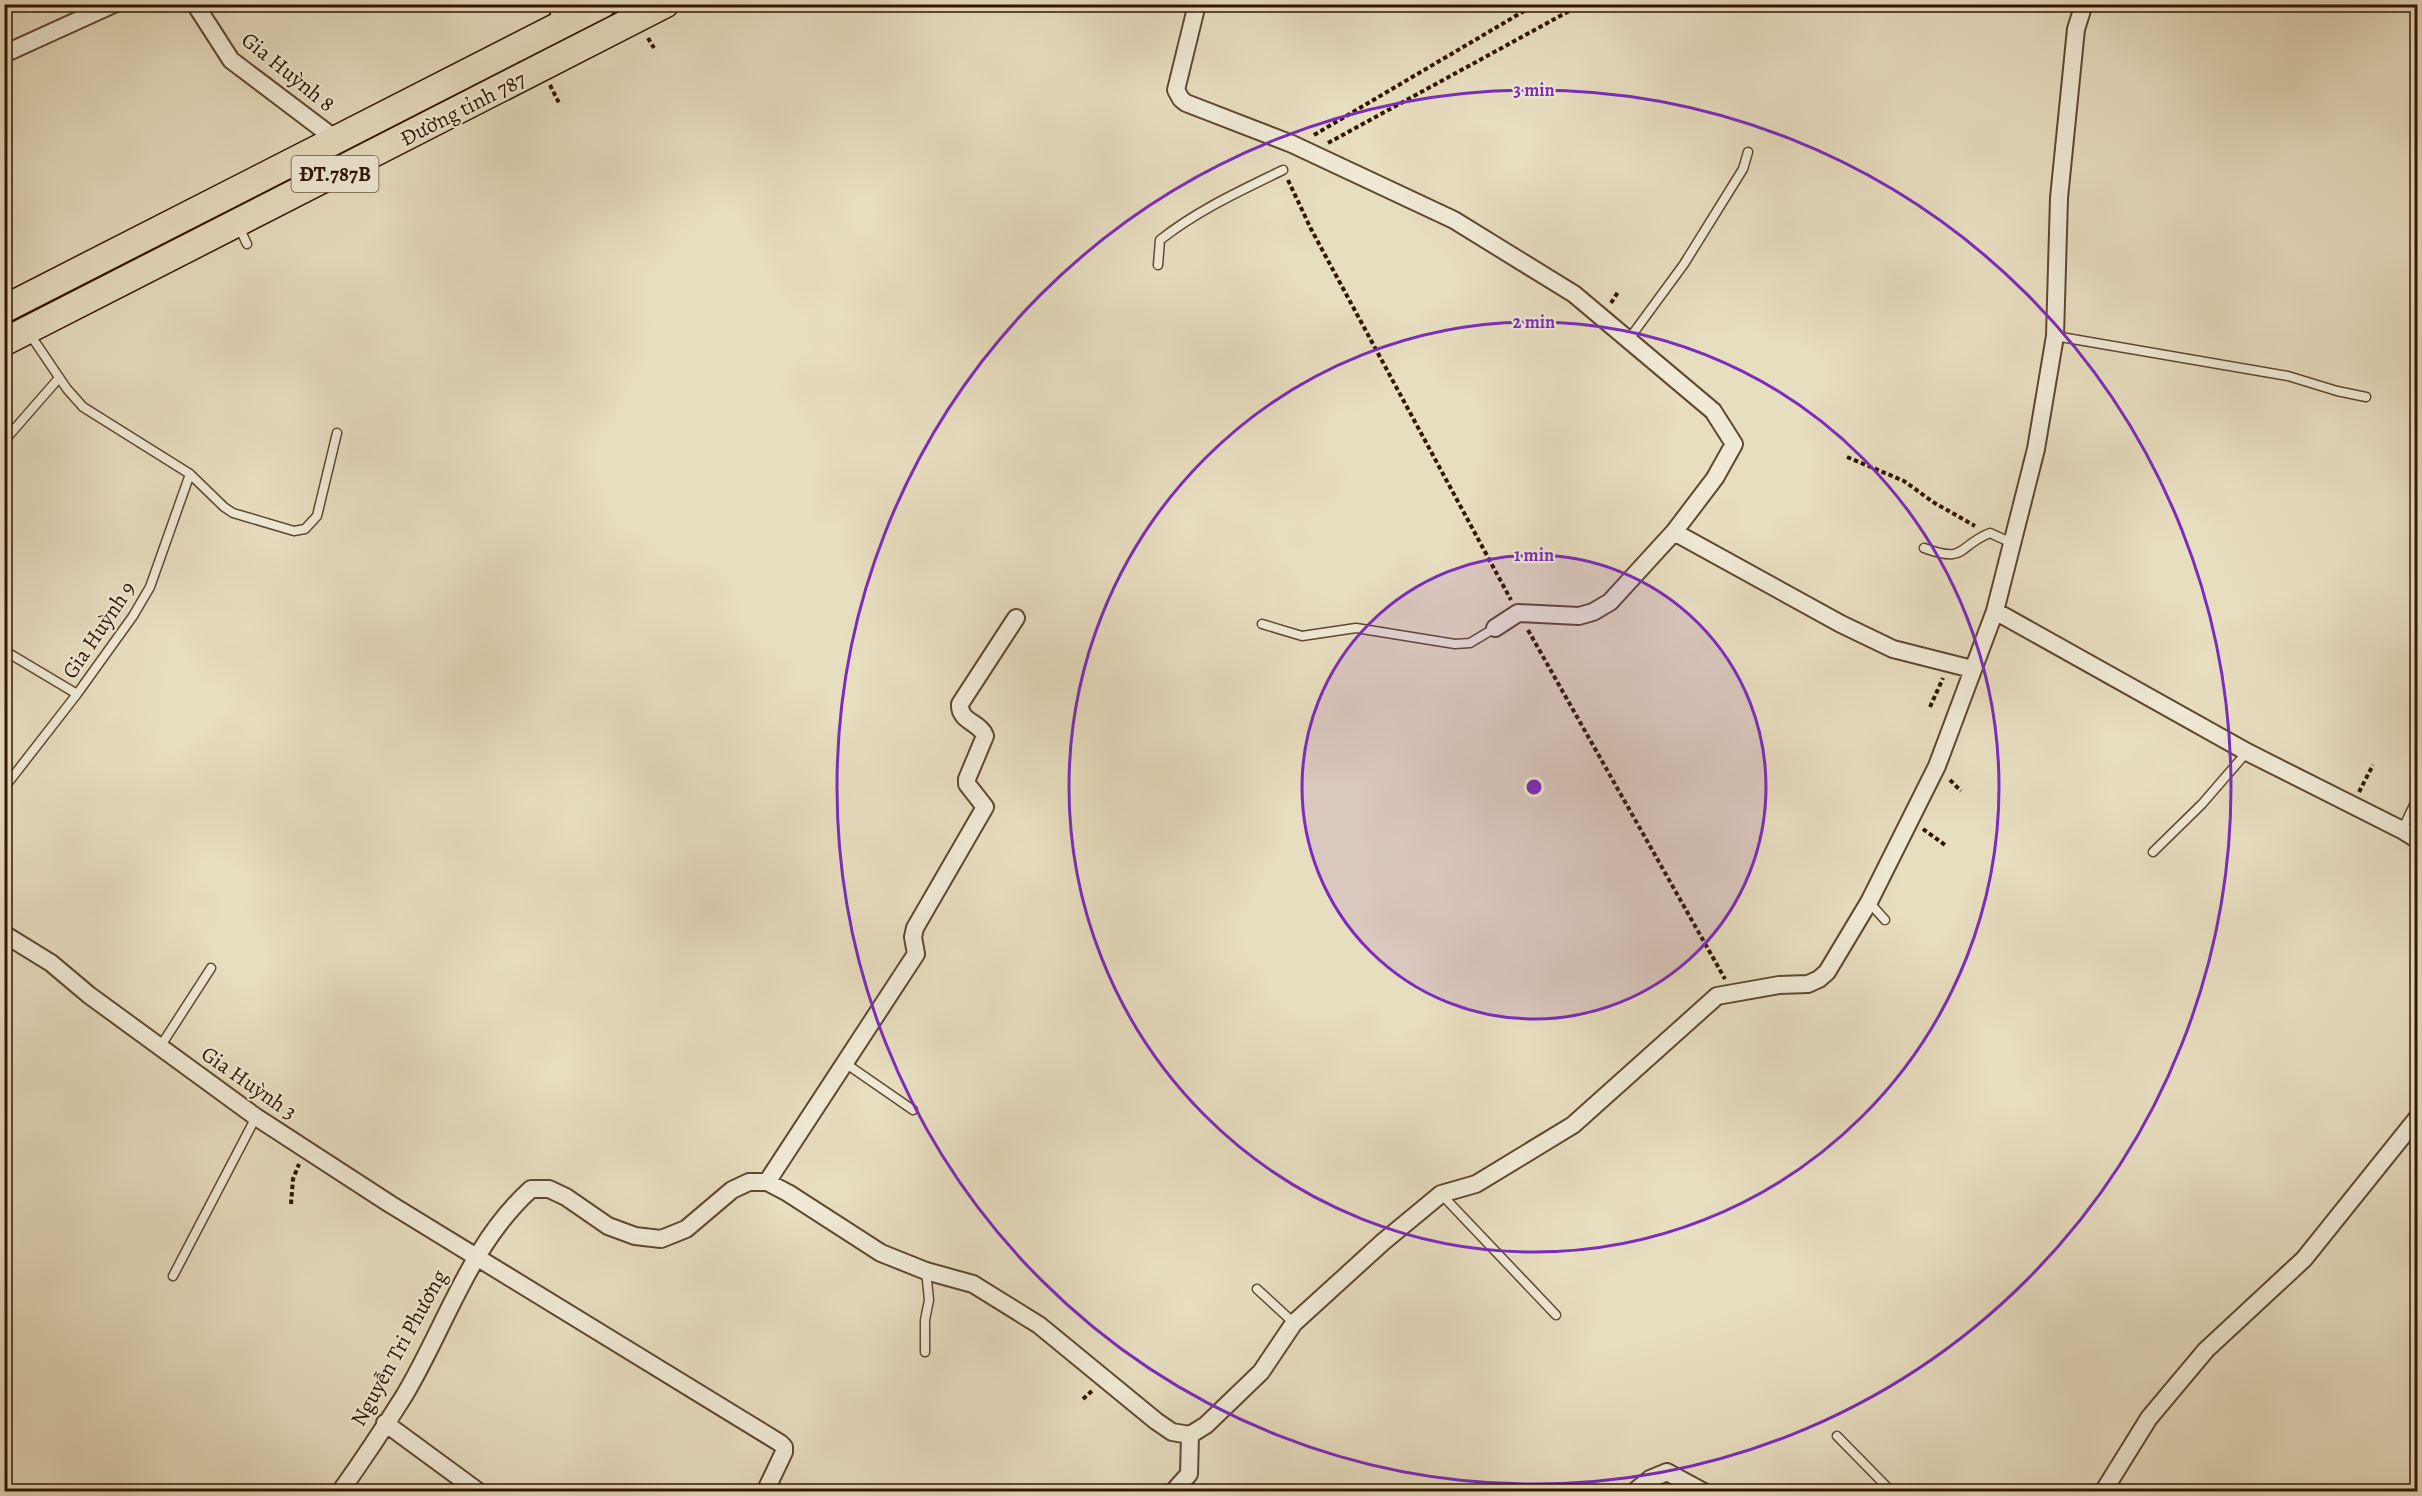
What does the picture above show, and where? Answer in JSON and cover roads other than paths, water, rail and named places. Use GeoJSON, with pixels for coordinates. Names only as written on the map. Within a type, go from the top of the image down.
{"type":"FeatureCollection","features":[{"type":"Feature","properties":{"kind":"main road","name":"Đường tỉnh 787"},"geometry":{"type":"LineString","coordinates":[[4,309],[338,141],[560,15],[602,4]]}},
{"type":"Feature","properties":{"kind":"main road","name":"Đường tỉnh 787"},"geometry":{"type":"LineString","coordinates":[[16,336],[243,234],[665,4]]}},
{"type":"Feature","properties":{"kind":"street"},"geometry":{"type":"LineString","coordinates":[[4,54],[114,4]]}},
{"type":"Feature","properties":{"kind":"street","name":"Gia Huỳnh 8"},"geometry":{"type":"LineString","coordinates":[[195,4],[231,60],[338,141]]}},
{"type":"Feature","properties":{"kind":"street"},"geometry":{"type":"LineString","coordinates":[[1197,4],[1176,90],[1181,99],[1300,149],[1454,220],[1574,294],[1713,411],[1734,444],[1715,478],[1674,532],[1610,602],[1593,612],[1579,616],[1507,620]]}},
{"type":"Feature","properties":{"kind":"street"},"geometry":{"type":"LineString","coordinates":[[1016,618],[960,704],[960,711],[965,718],[983,731],[985,736],[967,778],[967,784],[985,807],[915,928],[913,937],[916,954],[767,1182],[881,1253],[926,1271],[974,1284],[1039,1325],[1156,1421],[1172,1432],[1190,1435],[1206,1425],[1261,1372],[1294,1323],[1383,1242],[1441,1194],[1476,1184],[1573,1125],[1717,996],[1779,985],[1808,984],[1827,972],[1869,902],[1937,766],[1995,611],[2036,449],[2055,336],[2059,198],[2076,28],[2084,4]]}},
{"type":"Feature","properties":{"kind":"street"},"geometry":{"type":"LineString","coordinates":[[1674,532],[1841,624],[1893,649],[1972,669]]}},
{"type":"Feature","properties":{"kind":"street"},"geometry":{"type":"LineString","coordinates":[[1995,611],[2247,752],[2418,840]]}},
{"type":"Feature","properties":{"kind":"street","name":"Gia Huỳnh 3"},"geometry":{"type":"LineString","coordinates":[[4,934],[51,963],[89,995],[256,1118],[780,1443],[784,1447],[784,1452],[765,1491]]}},
{"type":"Feature","properties":{"kind":"street"},"geometry":{"type":"LineString","coordinates":[[2103,1491],[2149,1418],[2206,1350],[2304,1259],[2418,1117]]}},
{"type":"Feature","properties":{"kind":"street","name":"Nguyễn Tri Phương"},"geometry":{"type":"LineString","coordinates":[[339,1491],[404,1395],[476,1256],[520,1199],[531,1189],[549,1189],[566,1197],[608,1226],[636,1236],[661,1239],[686,1229],[732,1190],[749,1182],[767,1182]]}},
{"type":"Feature","properties":{"kind":"street"},"geometry":{"type":"LineString","coordinates":[[385,1423],[479,1491]]}},
{"type":"Feature","properties":{"kind":"street"},"geometry":{"type":"LineString","coordinates":[[1173,1491],[1189,1474],[1190,1435]]}},
{"type":"Feature","properties":{"kind":"street"},"geometry":{"type":"LineString","coordinates":[[1634,1491],[1650,1479],[1667,1472],[1704,1491]]}},
{"type":"Feature","properties":{"kind":"lane"},"geometry":{"type":"LineString","coordinates":[[1629,339],[1684,264],[1743,169],[1748,153]]}},
{"type":"Feature","properties":{"kind":"lane"},"geometry":{"type":"LineString","coordinates":[[1158,265],[1160,240],[1219,201],[1283,170]]}},
{"type":"Feature","properties":{"kind":"lane"},"geometry":{"type":"LineString","coordinates":[[16,336],[59,378],[83,407],[190,474],[233,513],[294,531],[305,529],[317,516],[337,433]]}},
{"type":"Feature","properties":{"kind":"lane"},"geometry":{"type":"LineString","coordinates":[[2055,336],[2288,376],[2366,397]]}},
{"type":"Feature","properties":{"kind":"lane"},"geometry":{"type":"LineString","coordinates":[[4,441],[59,378]]}},
{"type":"Feature","properties":{"kind":"lane","name":"Gia Huỳnh 9"},"geometry":{"type":"LineString","coordinates":[[4,788],[77,694],[150,587],[190,474]]}},
{"type":"Feature","properties":{"kind":"lane"},"geometry":{"type":"LineString","coordinates":[[1924,548],[1942,555],[1953,554],[1965,550],[1980,537],[1990,533],[2012,543]]}},
{"type":"Feature","properties":{"kind":"lane"},"geometry":{"type":"LineString","coordinates":[[1262,624],[1302,636],[1356,628],[1455,644],[1470,643],[1507,620]]}},
{"type":"Feature","properties":{"kind":"lane"},"geometry":{"type":"LineString","coordinates":[[10,654],[77,694]]}},
{"type":"Feature","properties":{"kind":"lane"},"geometry":{"type":"LineString","coordinates":[[2153,852],[2202,804],[2247,752]]}},
{"type":"Feature","properties":{"kind":"lane"},"geometry":{"type":"LineString","coordinates":[[2402,830],[2418,796]]}},
{"type":"Feature","properties":{"kind":"lane"},"geometry":{"type":"LineString","coordinates":[[1869,902],[1885,920]]}},
{"type":"Feature","properties":{"kind":"lane"},"geometry":{"type":"LineString","coordinates":[[160,1047],[211,968]]}},
{"type":"Feature","properties":{"kind":"lane"},"geometry":{"type":"LineString","coordinates":[[845,1063],[913,1110]]}},
{"type":"Feature","properties":{"kind":"lane"},"geometry":{"type":"LineString","coordinates":[[173,1276],[256,1118]]}},
{"type":"Feature","properties":{"kind":"lane"},"geometry":{"type":"LineString","coordinates":[[1441,1194],[1556,1315]]}},
{"type":"Feature","properties":{"kind":"lane"},"geometry":{"type":"LineString","coordinates":[[925,1352],[925,1320],[929,1300],[926,1271]]}},
{"type":"Feature","properties":{"kind":"lane"},"geometry":{"type":"LineString","coordinates":[[1257,1289],[1294,1323]]}},
{"type":"Feature","properties":{"kind":"lane"},"geometry":{"type":"LineString","coordinates":[[1837,1436],[1892,1491]]}}]}
